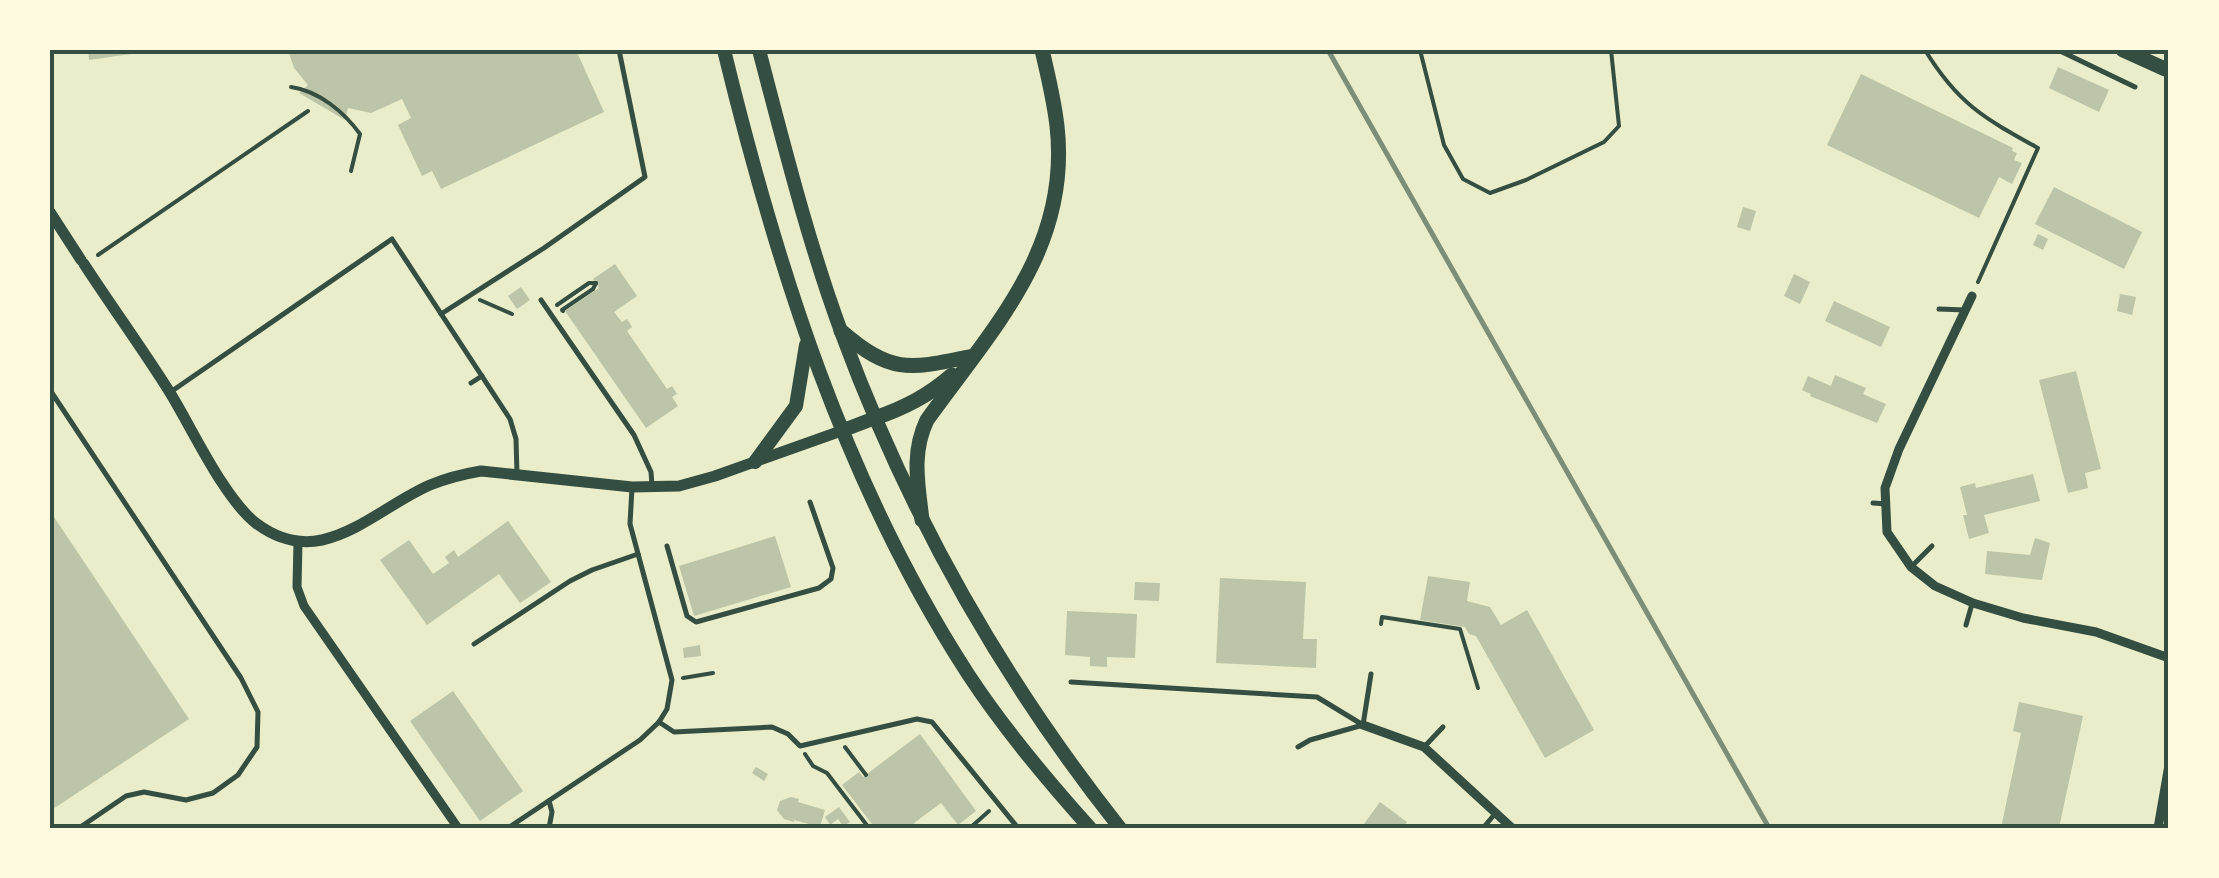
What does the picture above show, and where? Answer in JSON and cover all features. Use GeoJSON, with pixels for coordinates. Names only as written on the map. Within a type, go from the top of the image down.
{"type":"FeatureCollection","features":[{"type":"Feature","properties":{"kind":"highway"},"geometry":{"type":"LineString","coordinates":[[922,520],[916,460],[921,433],[1021,289],[1044,243],[1053,210],[1058,176],[1057,128],[1042,50]]}},
{"type":"Feature","properties":{"kind":"highway"},"geometry":{"type":"LineString","coordinates":[[2123,50],[2165,69]]}},
{"type":"Feature","properties":{"kind":"highway"},"geometry":{"type":"LineString","coordinates":[[841,331],[876,358],[902,366],[929,366],[973,356]]}},
{"type":"Feature","properties":{"kind":"highway"},"geometry":{"type":"LineString","coordinates":[[875,418],[925,396],[973,356]]}},
{"type":"Feature","properties":{"kind":"main road"},"geometry":{"type":"LineString","coordinates":[[724,50],[769,222],[807,340],[841,431],[880,517],[968,674],[1034,763],[1090,828]]}},
{"type":"Feature","properties":{"kind":"main road"},"geometry":{"type":"LineString","coordinates":[[759,50],[841,331],[875,418],[922,520],[996,652],[1120,828]]}},
{"type":"Feature","properties":{"kind":"main road"},"geometry":{"type":"LineString","coordinates":[[755,462],[796,406],[807,340]]}},
{"type":"Feature","properties":{"kind":"main road"},"geometry":{"type":"LineString","coordinates":[[841,431],[875,418]]}},
{"type":"Feature","properties":{"kind":"street"},"geometry":{"type":"LineString","coordinates":[[50,212],[244,513],[270,532],[298,542],[336,536],[428,486],[458,475],[482,472],[632,487],[679,486],[841,431]]}},
{"type":"Feature","properties":{"kind":"street"},"geometry":{"type":"LineString","coordinates":[[1972,296],[1916,402],[1885,488],[1886,532],[1912,567],[1935,586],[1973,603],[2023,618],[2096,632],[2169,658]]}},
{"type":"Feature","properties":{"kind":"street"},"geometry":{"type":"LineString","coordinates":[[298,542],[297,587],[304,606],[458,828]]}},
{"type":"Feature","properties":{"kind":"street"},"geometry":{"type":"LineString","coordinates":[[1362,725],[1424,747],[1512,828]]}},
{"type":"Feature","properties":{"kind":"street"},"geometry":{"type":"LineString","coordinates":[[2158,828],[2169,765]]}},
{"type":"Feature","properties":{"kind":"lane"},"geometry":{"type":"LineString","coordinates":[[441,314],[646,177],[619,50]]}},
{"type":"Feature","properties":{"kind":"lane"},"geometry":{"type":"LineString","coordinates":[[2058,50],[2135,86]]}},
{"type":"Feature","properties":{"kind":"lane"},"geometry":{"type":"LineString","coordinates":[[170,393],[392,240],[510,419],[516,438],[517,474]]}},
{"type":"Feature","properties":{"kind":"lane"},"geometry":{"type":"LineString","coordinates":[[541,300],[634,435],[651,472],[652,488]]}},
{"type":"Feature","properties":{"kind":"lane"},"geometry":{"type":"LineString","coordinates":[[1939,309],[1965,310]]}},
{"type":"Feature","properties":{"kind":"lane"},"geometry":{"type":"LineString","coordinates":[[473,362],[481,356]]}},
{"type":"Feature","properties":{"kind":"lane"},"geometry":{"type":"LineString","coordinates":[[471,383],[482,376]]}},
{"type":"Feature","properties":{"kind":"lane"},"geometry":{"type":"LineString","coordinates":[[50,390],[242,678],[258,712],[257,746],[238,775],[213,793],[186,800],[144,792],[126,796],[80,828]]}},
{"type":"Feature","properties":{"kind":"lane"},"geometry":{"type":"LineString","coordinates":[[508,828],[640,740],[667,708],[672,680],[630,524],[632,487]]}},
{"type":"Feature","properties":{"kind":"lane"},"geometry":{"type":"LineString","coordinates":[[667,546],[688,616],[696,622],[819,588],[831,580],[833,568],[810,502]]}},
{"type":"Feature","properties":{"kind":"lane"},"geometry":{"type":"LineString","coordinates":[[1873,503],[1886,504]]}},
{"type":"Feature","properties":{"kind":"lane"},"geometry":{"type":"LineString","coordinates":[[1912,567],[1932,546]]}},
{"type":"Feature","properties":{"kind":"lane"},"geometry":{"type":"LineString","coordinates":[[474,644],[569,577],[594,573],[638,554]]}},
{"type":"Feature","properties":{"kind":"lane"},"geometry":{"type":"LineString","coordinates":[[1966,625],[1973,603]]}},
{"type":"Feature","properties":{"kind":"lane"},"geometry":{"type":"LineString","coordinates":[[646,631],[659,627]]}},
{"type":"Feature","properties":{"kind":"lane"},"geometry":{"type":"LineString","coordinates":[[1362,725],[1370,674]]}},
{"type":"Feature","properties":{"kind":"lane"},"geometry":{"type":"LineString","coordinates":[[1071,682],[1316,697],[1362,725]]}},
{"type":"Feature","properties":{"kind":"lane"},"geometry":{"type":"LineString","coordinates":[[659,722],[674,732],[772,727],[788,734],[800,746],[917,719],[932,722],[1018,828]]}},
{"type":"Feature","properties":{"kind":"lane"},"geometry":{"type":"LineString","coordinates":[[1298,747],[1362,725]]}},
{"type":"Feature","properties":{"kind":"lane"},"geometry":{"type":"LineString","coordinates":[[1424,747],[1442,727]]}},
{"type":"Feature","properties":{"kind":"lane"},"geometry":{"type":"LineString","coordinates":[[580,769],[586,777]]}},
{"type":"Feature","properties":{"kind":"lane"},"geometry":{"type":"LineString","coordinates":[[549,828],[550,801]]}},
{"type":"Feature","properties":{"kind":"lane"},"geometry":{"type":"LineString","coordinates":[[1483,828],[1496,812]]}},
{"type":"Feature","properties":{"kind":"path"},"geometry":{"type":"LineString","coordinates":[[1420,50],[1444,145],[1463,179],[1490,193],[1604,142],[1619,126],[1611,50]]}},
{"type":"Feature","properties":{"kind":"path"},"geometry":{"type":"LineString","coordinates":[[1925,50],[1942,78],[1964,101],[2038,148],[1972,296]]}},
{"type":"Feature","properties":{"kind":"path"},"geometry":{"type":"LineString","coordinates":[[291,87],[304,89],[346,115],[353,124],[360,134],[351,171]]}},
{"type":"Feature","properties":{"kind":"path"},"geometry":{"type":"LineString","coordinates":[[83,262],[308,111]]}},
{"type":"Feature","properties":{"kind":"path"},"geometry":{"type":"LineString","coordinates":[[549,311],[596,283],[562,310],[570,320],[560,327]]}},
{"type":"Feature","properties":{"kind":"path"},"geometry":{"type":"LineString","coordinates":[[473,294],[512,314]]}},
{"type":"Feature","properties":{"kind":"path"},"geometry":{"type":"LineString","coordinates":[[1380,624],[1382,617],[1460,630],[1478,688]]}},
{"type":"Feature","properties":{"kind":"path"},"geometry":{"type":"LineString","coordinates":[[1464,642],[1469,634]]}},
{"type":"Feature","properties":{"kind":"path"},"geometry":{"type":"LineString","coordinates":[[672,680],[713,674]]}},
{"type":"Feature","properties":{"kind":"path"},"geometry":{"type":"LineString","coordinates":[[839,736],[866,775]]}},
{"type":"Feature","properties":{"kind":"path"},"geometry":{"type":"LineString","coordinates":[[800,746],[813,766],[827,773],[869,826]]}},
{"type":"Feature","properties":{"kind":"path"},"geometry":{"type":"LineString","coordinates":[[970,828],[998,802]]}},
{"type":"Feature","properties":{"kind":"building"},"geometry":{"type":"Polygon","coordinates":[[[88,50],[145,50],[145,52],[89,60],[88,50]]]}},
{"type":"Feature","properties":{"kind":"building"},"geometry":{"type":"Polygon","coordinates":[[[288,50],[576,50],[604,112],[441,189],[432,171],[422,176],[398,125],[411,118],[402,99],[371,113],[348,108],[345,120],[299,93],[308,85],[294,68],[288,50]]]}},
{"type":"Feature","properties":{"kind":"building"},"geometry":{"type":"Polygon","coordinates":[[[2058,67],[2109,90],[2099,112],[2049,88],[2058,67]]]}},
{"type":"Feature","properties":{"kind":"building"},"geometry":{"type":"Polygon","coordinates":[[[1861,74],[2013,148],[2017,153],[2014,160],[2022,163],[2012,184],[1999,177],[1979,218],[1827,145],[1861,74]]]}},
{"type":"Feature","properties":{"kind":"building"},"geometry":{"type":"Polygon","coordinates":[[[2054,187],[2142,232],[2124,269],[2035,224],[2054,187]]]}},
{"type":"Feature","properties":{"kind":"building"},"geometry":{"type":"Polygon","coordinates":[[[1743,207],[1756,211],[1750,231],[1737,227],[1743,207]]]}},
{"type":"Feature","properties":{"kind":"building"},"geometry":{"type":"Polygon","coordinates":[[[2038,234],[2048,239],[2043,250],[2033,245],[2038,234]]]}},
{"type":"Feature","properties":{"kind":"building"},"geometry":{"type":"Polygon","coordinates":[[[615,264],[637,296],[614,312],[622,322],[627,319],[632,327],[627,331],[667,389],[672,386],[677,394],[672,397],[678,406],[646,428],[565,311],[599,288],[593,279],[615,264]]]}},
{"type":"Feature","properties":{"kind":"building"},"geometry":{"type":"Polygon","coordinates":[[[1794,274],[1810,282],[1800,304],[1784,296],[1794,274]]]}},
{"type":"Feature","properties":{"kind":"building"},"geometry":{"type":"Polygon","coordinates":[[[521,287],[530,300],[517,309],[508,296],[521,287]]]}},
{"type":"Feature","properties":{"kind":"building"},"geometry":{"type":"Polygon","coordinates":[[[2120,294],[2136,297],[2132,315],[2117,311],[2120,294]]]}},
{"type":"Feature","properties":{"kind":"building"},"geometry":{"type":"Polygon","coordinates":[[[1834,301],[1890,327],[1881,347],[1825,321],[1834,301]]]}},
{"type":"Feature","properties":{"kind":"building"},"geometry":{"type":"Polygon","coordinates":[[[2076,371],[2101,469],[2085,473],[2088,488],[2068,493],[2039,380],[2076,371]]]}},
{"type":"Feature","properties":{"kind":"building"},"geometry":{"type":"Polygon","coordinates":[[[1835,375],[1866,388],[1863,394],[1886,404],[1877,423],[1802,390],[1808,376],[1831,386],[1835,375]]]}},
{"type":"Feature","properties":{"kind":"building"},"geometry":{"type":"Polygon","coordinates":[[[2033,474],[2040,501],[1984,515],[1989,533],[1969,539],[1960,487],[1975,483],[1976,488],[2033,474]]]}},
{"type":"Feature","properties":{"kind":"building"},"geometry":{"type":"Polygon","coordinates":[[[50,511],[189,719],[50,811],[50,511]]]}},
{"type":"Feature","properties":{"kind":"building"},"geometry":{"type":"Polygon","coordinates":[[[508,521],[551,582],[520,603],[499,574],[427,625],[380,560],[409,540],[433,574],[449,563],[445,557],[454,550],[458,557],[508,521]]]}},
{"type":"Feature","properties":{"kind":"building"},"geometry":{"type":"Polygon","coordinates":[[[775,536],[791,587],[694,616],[679,566],[775,536]]]}},
{"type":"Feature","properties":{"kind":"building"},"geometry":{"type":"Polygon","coordinates":[[[2035,538],[2050,543],[2042,580],[1985,574],[1987,551],[2030,555],[2035,538]]]}},
{"type":"Feature","properties":{"kind":"building"},"geometry":{"type":"Polygon","coordinates":[[[1428,576],[1470,582],[1467,601],[1490,607],[1501,625],[1527,610],[1594,730],[1545,758],[1476,636],[1465,627],[1420,620],[1428,576]]]}},
{"type":"Feature","properties":{"kind":"building"},"geometry":{"type":"Polygon","coordinates":[[[1220,578],[1306,582],[1303,639],[1317,639],[1316,668],[1216,663],[1220,578]]]}},
{"type":"Feature","properties":{"kind":"building"},"geometry":{"type":"Polygon","coordinates":[[[1135,582],[1160,583],[1159,601],[1134,600],[1135,582]]]}},
{"type":"Feature","properties":{"kind":"building"},"geometry":{"type":"Polygon","coordinates":[[[1067,611],[1137,614],[1135,658],[1107,657],[1107,667],[1090,666],[1090,657],[1065,655],[1067,611]]]}},
{"type":"Feature","properties":{"kind":"building"},"geometry":{"type":"Polygon","coordinates":[[[700,645],[701,656],[684,658],[683,648],[700,645]]]}},
{"type":"Feature","properties":{"kind":"building"},"geometry":{"type":"Polygon","coordinates":[[[453,691],[523,791],[480,821],[410,721],[453,691]]]}},
{"type":"Feature","properties":{"kind":"building"},"geometry":{"type":"Polygon","coordinates":[[[2019,702],[2083,716],[2059,828],[2001,828],[2021,733],[2013,731],[2019,702]]]}},
{"type":"Feature","properties":{"kind":"building"},"geometry":{"type":"Polygon","coordinates":[[[920,734],[976,811],[958,825],[941,803],[914,823],[917,828],[875,828],[842,785],[859,772],[863,777],[920,734]]]}},
{"type":"Feature","properties":{"kind":"building"},"geometry":{"type":"Polygon","coordinates":[[[756,767],[768,774],[764,781],[752,773],[756,767]]]}},
{"type":"Feature","properties":{"kind":"building"},"geometry":{"type":"Polygon","coordinates":[[[791,797],[825,810],[820,827],[784,819],[777,810],[780,801],[791,797]]]}},
{"type":"Feature","properties":{"kind":"building"},"geometry":{"type":"Polygon","coordinates":[[[1380,802],[1407,822],[1403,828],[1361,828],[1380,802]]]}},
{"type":"Feature","properties":{"kind":"building"},"geometry":{"type":"Polygon","coordinates":[[[839,807],[850,822],[843,826],[838,819],[830,825],[825,817],[839,807]]]}},
{"type":"Feature","properties":{"kind":"railway"},"geometry":{"type":"LineString","coordinates":[[1328,50],[1769,828]]}}]}
